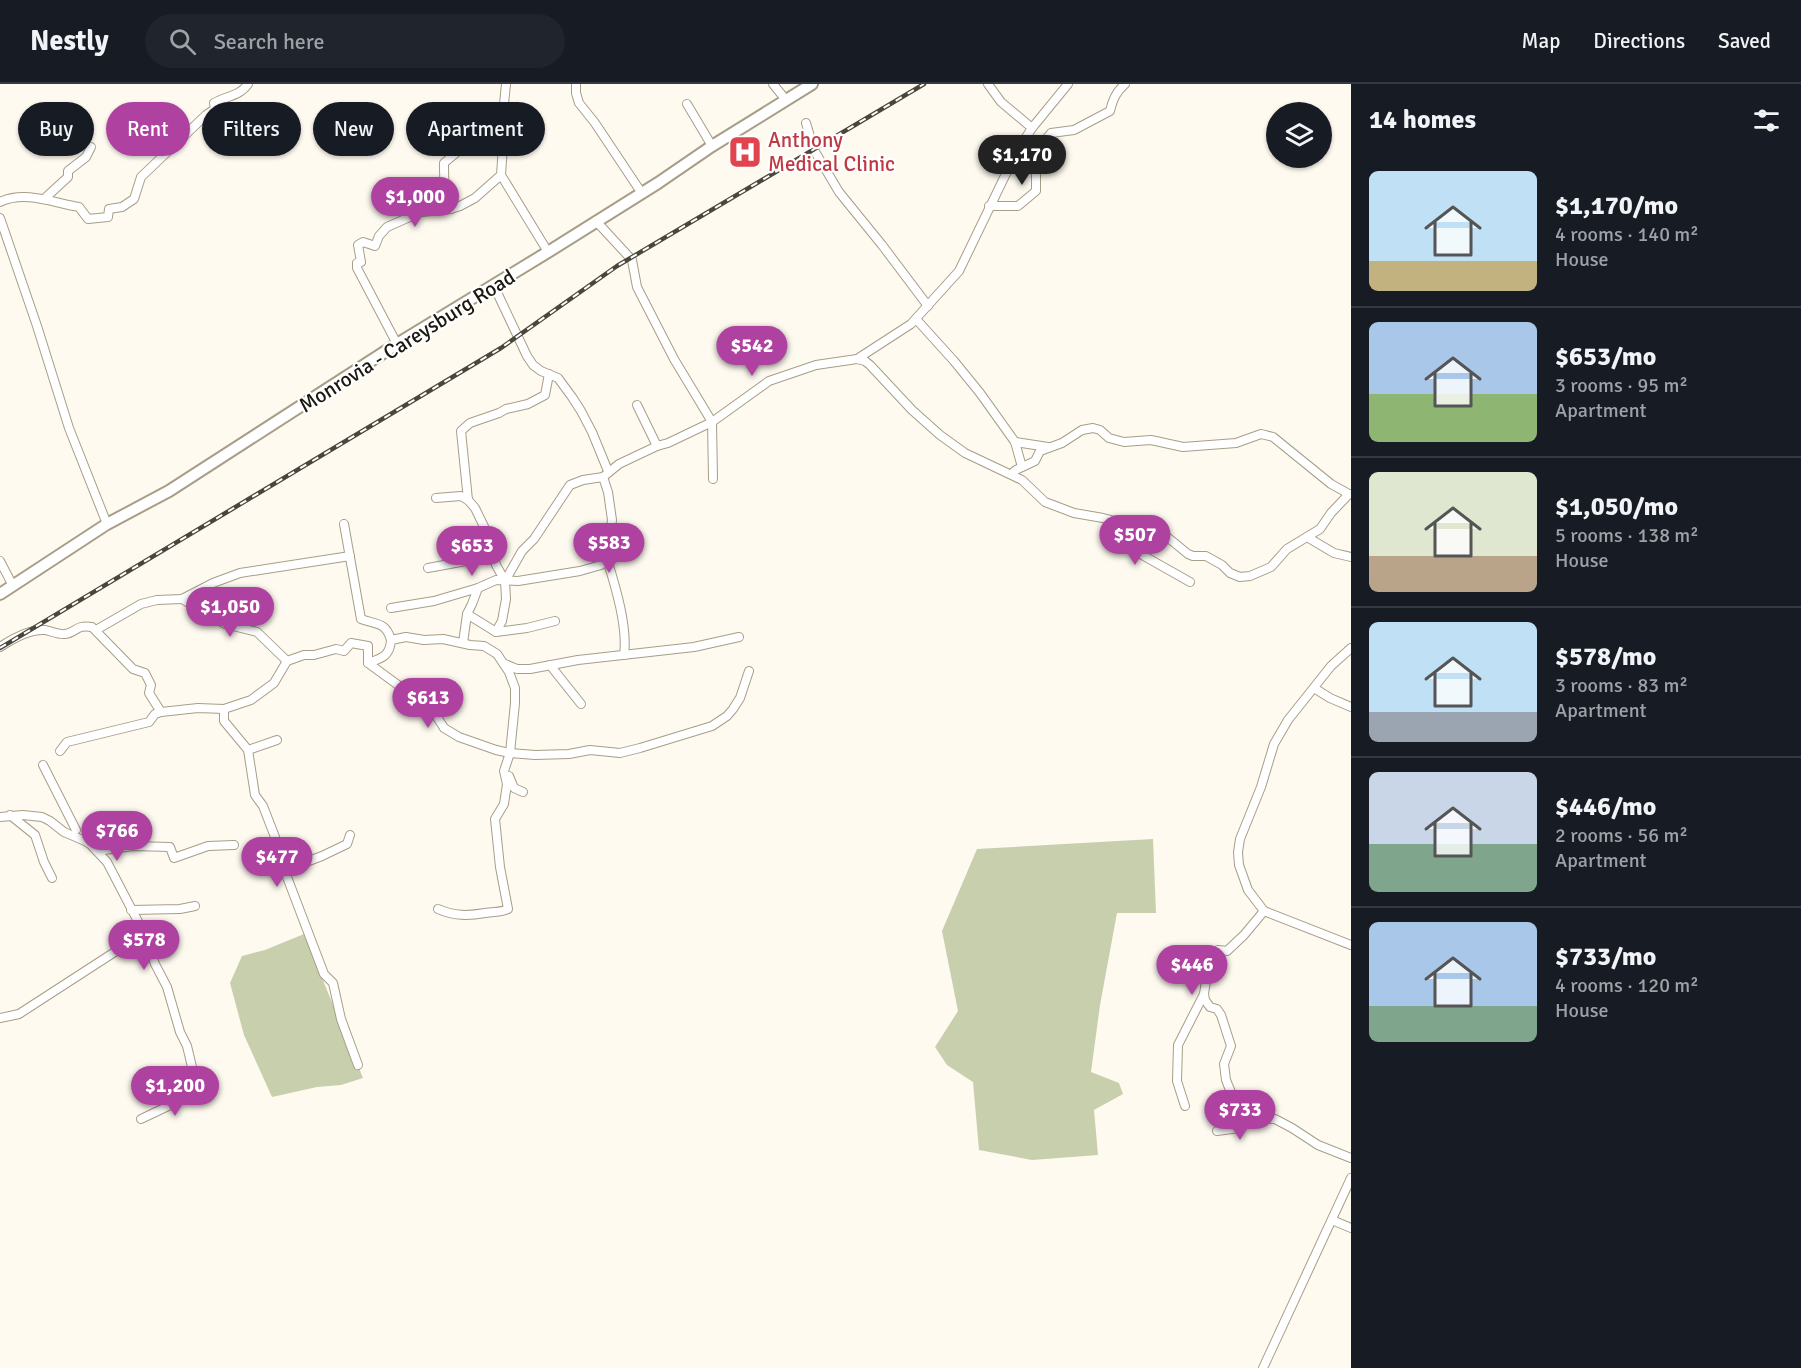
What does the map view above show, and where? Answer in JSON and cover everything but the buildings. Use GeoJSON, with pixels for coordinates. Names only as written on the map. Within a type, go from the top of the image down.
{"type":"FeatureCollection","features":[{"type":"Feature","properties":{"kind":"main road","name":"Monrovia - Careysburg Road"},"geometry":{"type":"LineString","coordinates":[[0,594],[107,524],[169,491],[397,344],[494,286],[812,84]]}},
{"type":"Feature","properties":{"kind":"street"},"geometry":{"type":"LineString","coordinates":[[0,202],[15,197],[44,199],[79,207],[88,219],[108,217],[109,209],[122,207],[134,199],[141,177],[215,109],[214,102],[238,93],[248,84]]}},
{"type":"Feature","properties":{"kind":"street"},"geometry":{"type":"LineString","coordinates":[[452,209],[446,198],[444,187],[444,163],[462,148],[496,129],[503,114],[506,84]]}},
{"type":"Feature","properties":{"kind":"street"},"geometry":{"type":"LineString","coordinates":[[576,84],[579,103],[642,192]]}},
{"type":"Feature","properties":{"kind":"street"},"geometry":{"type":"LineString","coordinates":[[773,84],[786,100]]}},
{"type":"Feature","properties":{"kind":"street"},"geometry":{"type":"LineString","coordinates":[[988,84],[1001,102],[1032,128]]}},
{"type":"Feature","properties":{"kind":"street"},"geometry":{"type":"LineString","coordinates":[[857,359],[916,319],[958,271],[968,255],[989,206],[1016,153],[1032,128],[1068,84]]}},
{"type":"Feature","properties":{"kind":"street"},"geometry":{"type":"LineString","coordinates":[[1016,153],[1024,153],[1032,149],[1046,141],[1051,133],[1074,129],[1110,111],[1114,97],[1125,84]]}},
{"type":"Feature","properties":{"kind":"street"},"geometry":{"type":"LineString","coordinates":[[687,104],[712,146]]}},
{"type":"Feature","properties":{"kind":"street"},"geometry":{"type":"LineString","coordinates":[[807,123],[814,150],[839,192],[928,306]]}},
{"type":"Feature","properties":{"kind":"street"},"geometry":{"type":"LineString","coordinates":[[989,206],[1018,206],[1036,191],[1032,149]]}},
{"type":"Feature","properties":{"kind":"street"},"geometry":{"type":"LineString","coordinates":[[44,199],[68,177],[68,171],[86,156]]}},
{"type":"Feature","properties":{"kind":"street"},"geometry":{"type":"LineString","coordinates":[[502,156],[501,175],[548,252]]}},
{"type":"Feature","properties":{"kind":"street"},"geometry":{"type":"LineString","coordinates":[[397,344],[357,268],[357,263],[362,262],[358,245],[363,242],[375,246],[387,226],[412,215],[452,209],[475,198],[501,175]]}},
{"type":"Feature","properties":{"kind":"street"},"geometry":{"type":"LineString","coordinates":[[0,218],[69,428],[107,524]]}},
{"type":"Feature","properties":{"kind":"street"},"geometry":{"type":"LineString","coordinates":[[596,221],[632,260],[637,287],[674,359],[712,422],[713,479]]}},
{"type":"Feature","properties":{"kind":"street"},"geometry":{"type":"LineString","coordinates":[[494,286],[533,365],[558,378],[581,411],[605,474],[612,520],[607,559],[621,613],[624,654]]}},
{"type":"Feature","properties":{"kind":"street"},"geometry":{"type":"LineString","coordinates":[[916,319],[980,393],[1015,442],[1022,467]]}},
{"type":"Feature","properties":{"kind":"street"},"geometry":{"type":"LineString","coordinates":[[504,581],[522,551],[534,539],[570,485],[605,474],[619,464],[712,422],[769,381],[816,365],[857,359],[870,365],[912,410],[952,445],[988,465],[1011,474],[1032,488],[1045,502],[1060,509],[1154,531],[1166,536],[1188,554],[1206,556],[1222,565],[1230,573],[1240,577],[1250,576],[1271,567],[1287,549],[1320,529],[1331,513],[1350,494],[1331,484],[1273,437],[1261,434],[1236,443],[1183,447],[1151,440],[1124,442],[1109,438],[1100,430],[1093,428],[1082,430],[1062,443],[1040,451],[1035,461],[1011,474]]}},
{"type":"Feature","properties":{"kind":"street"},"geometry":{"type":"LineString","coordinates":[[468,500],[461,431],[470,423],[506,409],[528,404],[544,395],[549,374]]}},
{"type":"Feature","properties":{"kind":"street"},"geometry":{"type":"LineString","coordinates":[[637,405],[657,446]]}},
{"type":"Feature","properties":{"kind":"street"},"geometry":{"type":"LineString","coordinates":[[1015,442],[1048,447]]}},
{"type":"Feature","properties":{"kind":"street"},"geometry":{"type":"LineString","coordinates":[[436,498],[462,496],[468,500],[475,508],[490,539],[493,556],[504,581],[506,599],[502,621],[496,632]]}},
{"type":"Feature","properties":{"kind":"street"},"geometry":{"type":"LineString","coordinates":[[1109,520],[1119,539],[1190,582]]}},
{"type":"Feature","properties":{"kind":"street"},"geometry":{"type":"LineString","coordinates":[[344,524],[361,619],[383,626],[388,631],[391,640],[388,653],[368,663]]}},
{"type":"Feature","properties":{"kind":"street"},"geometry":{"type":"LineString","coordinates":[[1307,537],[1334,553],[1351,557]]}},
{"type":"Feature","properties":{"kind":"street"},"geometry":{"type":"LineString","coordinates":[[96,630],[141,604],[157,600],[182,599],[213,583],[240,573],[350,556]]}},
{"type":"Feature","properties":{"kind":"street"},"geometry":{"type":"LineString","coordinates":[[428,568],[493,556]]}},
{"type":"Feature","properties":{"kind":"street"},"geometry":{"type":"LineString","coordinates":[[391,608],[434,601],[478,588],[495,580],[518,581],[580,572],[601,565],[607,559]]}},
{"type":"Feature","properties":{"kind":"street"},"geometry":{"type":"LineString","coordinates":[[0,561],[13,586]]}},
{"type":"Feature","properties":{"kind":"street"},"geometry":{"type":"LineString","coordinates":[[463,643],[467,614],[478,588]]}},
{"type":"Feature","properties":{"kind":"street"},"geometry":{"type":"LineString","coordinates":[[182,599],[225,624],[257,632],[287,661]]}},
{"type":"Feature","properties":{"kind":"street"},"geometry":{"type":"LineString","coordinates":[[467,614],[496,632],[555,621]]}},
{"type":"Feature","properties":{"kind":"street"},"geometry":{"type":"LineString","coordinates":[[0,647],[35,632],[45,630],[65,634],[83,626],[92,627],[132,669],[145,673],[150,685],[149,693],[160,712]]}},
{"type":"Feature","properties":{"kind":"street"},"geometry":{"type":"LineString","coordinates":[[391,640],[406,637],[443,639],[484,646],[497,654],[509,672],[515,688],[510,753],[504,771],[507,784],[504,804],[495,819],[500,867],[508,909],[501,913],[475,916],[462,916],[438,909]]}},
{"type":"Feature","properties":{"kind":"street"},"geometry":{"type":"LineString","coordinates":[[503,664],[517,669],[530,669],[578,660],[694,647],[739,637]]}},
{"type":"Feature","properties":{"kind":"street"},"geometry":{"type":"LineString","coordinates":[[60,751],[67,742],[149,722],[155,714],[160,712],[198,708],[224,709],[251,700],[274,683],[287,661],[304,655],[314,655],[336,649],[344,651],[351,643],[368,646],[368,663]]}},
{"type":"Feature","properties":{"kind":"street"},"geometry":{"type":"LineString","coordinates":[[1351,648],[1331,666],[1288,720],[1274,744],[1261,787],[1240,839],[1238,852],[1239,865],[1248,890],[1264,911],[1351,945]]}},
{"type":"Feature","properties":{"kind":"street"},"geometry":{"type":"LineString","coordinates":[[368,663],[398,685],[428,700],[444,728],[459,737],[488,748],[510,753],[568,754],[590,750],[620,753],[712,726],[733,709],[740,698],[749,671]]}},
{"type":"Feature","properties":{"kind":"street"},"geometry":{"type":"LineString","coordinates":[[550,665],[581,704]]}},
{"type":"Feature","properties":{"kind":"street"},"geometry":{"type":"LineString","coordinates":[[1314,688],[1330,698],[1351,706]]}},
{"type":"Feature","properties":{"kind":"street"},"geometry":{"type":"LineString","coordinates":[[224,709],[224,721],[248,750],[255,795],[263,806],[275,837],[279,856],[324,974],[333,982],[341,1019],[358,1065]]}},
{"type":"Feature","properties":{"kind":"street"},"geometry":{"type":"LineString","coordinates":[[248,750],[277,740]]}},
{"type":"Feature","properties":{"kind":"street"},"geometry":{"type":"LineString","coordinates":[[43,765],[76,830]]}},
{"type":"Feature","properties":{"kind":"street"},"geometry":{"type":"LineString","coordinates":[[504,771],[509,774],[514,788],[523,792]]}},
{"type":"Feature","properties":{"kind":"street"},"geometry":{"type":"LineString","coordinates":[[0,817],[10,815],[46,818],[64,832],[98,849],[109,850],[133,846],[170,847],[174,858],[208,846],[234,845]]}},
{"type":"Feature","properties":{"kind":"street"},"geometry":{"type":"LineString","coordinates":[[10,815],[35,836],[52,878]]}},
{"type":"Feature","properties":{"kind":"street"},"geometry":{"type":"LineString","coordinates":[[279,856],[293,863],[306,863],[347,844],[350,835]]}},
{"type":"Feature","properties":{"kind":"street"},"geometry":{"type":"LineString","coordinates":[[92,846],[107,862],[144,933],[155,964],[167,987],[180,1032],[187,1046],[198,1092],[141,1119]]}},
{"type":"Feature","properties":{"kind":"street"},"geometry":{"type":"LineString","coordinates":[[131,910],[180,909],[195,906]]}},
{"type":"Feature","properties":{"kind":"street"},"geometry":{"type":"LineString","coordinates":[[1185,1106],[1177,1081],[1179,1045],[1204,994],[1209,961],[1218,950],[1227,951],[1264,911]]}},
{"type":"Feature","properties":{"kind":"street"},"geometry":{"type":"LineString","coordinates":[[0,1018],[19,1014],[144,933]]}},
{"type":"Feature","properties":{"kind":"street"},"geometry":{"type":"LineString","coordinates":[[1204,994],[1210,1007],[1221,1015],[1231,1046],[1224,1065],[1226,1080],[1239,1112],[1251,1119],[1275,1119],[1318,1145],[1351,1158]]}},
{"type":"Feature","properties":{"kind":"street"},"geometry":{"type":"LineString","coordinates":[[1217,1131],[1239,1128],[1251,1119]]}},
{"type":"Feature","properties":{"kind":"street"},"geometry":{"type":"LineString","coordinates":[[1263,1368],[1351,1178]]}},
{"type":"Feature","properties":{"kind":"street"},"geometry":{"type":"LineString","coordinates":[[1332,1220],[1351,1228]]}},
{"type":"Feature","properties":{"kind":"green space"},"geometry":{"type":"Polygon","coordinates":[[[1153,839],[1156,913],[1117,913],[1100,1005],[1091,1072],[1119,1083],[1123,1094],[1094,1110],[1098,1155],[1032,1160],[979,1150],[973,1082],[947,1065],[935,1047],[958,1011],[942,931],[977,849],[1153,839]]]}},
{"type":"Feature","properties":{"kind":"green space"},"geometry":{"type":"Polygon","coordinates":[[[304,934],[363,1078],[341,1085],[317,1087],[272,1097],[244,1035],[230,983],[242,956],[265,950],[304,934]]]}},
{"type":"Feature","properties":{"kind":"railway"},"geometry":{"type":"LineString","coordinates":[[0,648],[501,348],[617,266],[924,84]]}},
{"type":"Feature","properties":{"kind":"place","name":"Anthony Medical Clinic"},"geometry":{"type":"Point","coordinates":[745,152]}}]}
